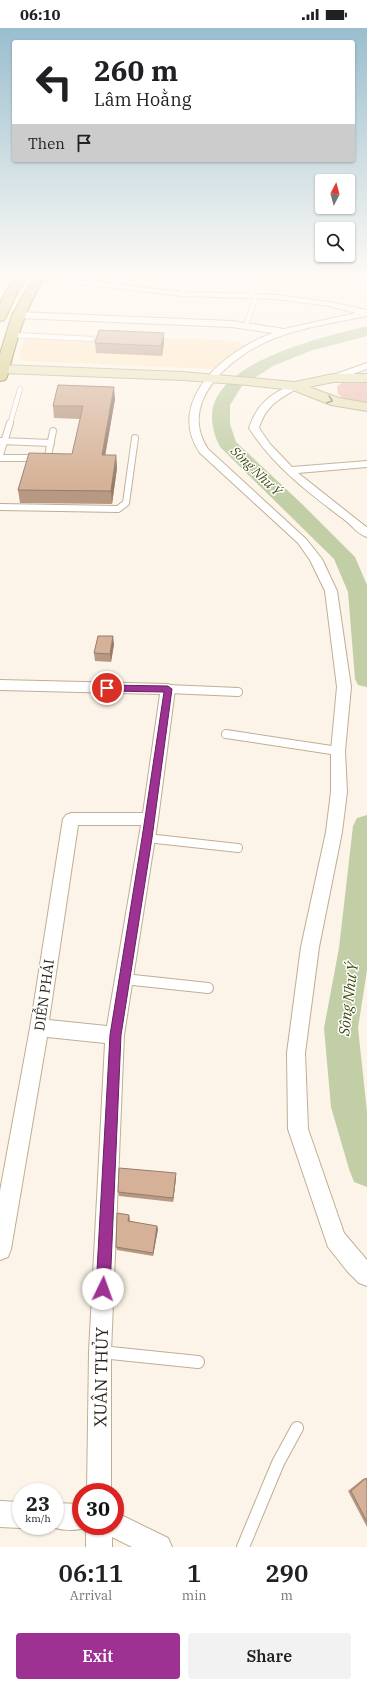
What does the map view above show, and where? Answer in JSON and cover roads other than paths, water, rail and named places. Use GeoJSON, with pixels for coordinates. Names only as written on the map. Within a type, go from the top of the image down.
{"type":"FeatureCollection","features":[{"type":"Feature","properties":{"kind":"main road"},"geometry":{"type":"LineString","coordinates":[[1,372],[10,344]]}},
{"type":"Feature","properties":{"kind":"street"},"geometry":{"type":"LineString","coordinates":[[255,344],[249,347],[216,378],[206,381],[195,408],[194,424],[197,441],[211,459],[302,541],[316,559],[331,591],[344,687],[338,751],[339,792],[334,832],[310,947],[296,1053],[298,1129],[336,1239],[355,1263],[367,1275]]}},
{"type":"Feature","properties":{"kind":"street"},"geometry":{"type":"LineString","coordinates":[[367,366],[333,378],[295,386],[267,402],[257,416],[254,428],[262,441],[291,470],[319,496],[357,523],[367,534]]}},
{"type":"Feature","properties":{"kind":"street"},"geometry":{"type":"LineString","coordinates":[[1,372],[216,378],[295,386],[336,402],[367,407]]}},
{"type":"Feature","properties":{"kind":"street"},"geometry":{"type":"LineString","coordinates":[[333,378],[367,378]]}},
{"type":"Feature","properties":{"kind":"street"},"geometry":{"type":"LineString","coordinates":[[291,470],[367,464]]}},
{"type":"Feature","properties":{"kind":"street"},"geometry":{"type":"LineString","coordinates":[[0,685],[168,689]]}},
{"type":"Feature","properties":{"kind":"street","name":"XUÂN THỦY"},"geometry":{"type":"LineString","coordinates":[[99,1483],[100,1352],[115,1035],[150,819],[168,689]]}},
{"type":"Feature","properties":{"kind":"street","name":"DIỄN PHÁI"},"geometry":{"type":"LineString","coordinates":[[0,1249],[39,1028],[71,819],[150,819]]}},
{"type":"Feature","properties":{"kind":"street"},"geometry":{"type":"LineString","coordinates":[[39,1028],[115,1035]]}},
{"type":"Feature","properties":{"kind":"street"},"geometry":{"type":"LineString","coordinates":[[0,1514],[12,1515]]}},
{"type":"Feature","properties":{"kind":"street"},"geometry":{"type":"LineString","coordinates":[[124,1530],[159,1547]]}},
{"type":"Feature","properties":{"kind":"street"},"geometry":{"type":"LineString","coordinates":[[98,1547],[99,1535]]}},
{"type":"Feature","properties":{"kind":"lane"},"geometry":{"type":"LineString","coordinates":[[0,455],[2,441],[20,390]]}},
{"type":"Feature","properties":{"kind":"lane"},"geometry":{"type":"LineString","coordinates":[[0,458],[44,458],[48,456],[53,431]]}},
{"type":"Feature","properties":{"kind":"lane"},"geometry":{"type":"LineString","coordinates":[[0,507],[118,508],[126,503],[135,438]]}},
{"type":"Feature","properties":{"kind":"lane"},"geometry":{"type":"LineString","coordinates":[[2,441],[51,443]]}},
{"type":"Feature","properties":{"kind":"lane"},"geometry":{"type":"LineString","coordinates":[[168,689],[238,692]]}},
{"type":"Feature","properties":{"kind":"lane"},"geometry":{"type":"LineString","coordinates":[[226,734],[338,751]]}},
{"type":"Feature","properties":{"kind":"lane"},"geometry":{"type":"LineString","coordinates":[[147,838],[238,848]]}},
{"type":"Feature","properties":{"kind":"lane"},"geometry":{"type":"LineString","coordinates":[[124,979],[208,988]]}},
{"type":"Feature","properties":{"kind":"lane"},"geometry":{"type":"LineString","coordinates":[[100,1352],[198,1362]]}},
{"type":"Feature","properties":{"kind":"lane"},"geometry":{"type":"LineString","coordinates":[[243,1547],[278,1463],[297,1428]]}},
{"type":"Feature","properties":{"kind":"waterway","name":"Sông Như Ý"},"geometry":{"type":"LineString","coordinates":[[319,344],[304,348],[267,363],[236,383],[221,405],[221,424],[228,444],[344,557],[359,592],[367,679]]}},
{"type":"Feature","properties":{"kind":"waterway","name":"Sông Như Ý"},"geometry":{"type":"LineString","coordinates":[[367,826],[355,948],[341,1028],[348,1107],[367,1169]]}}]}
